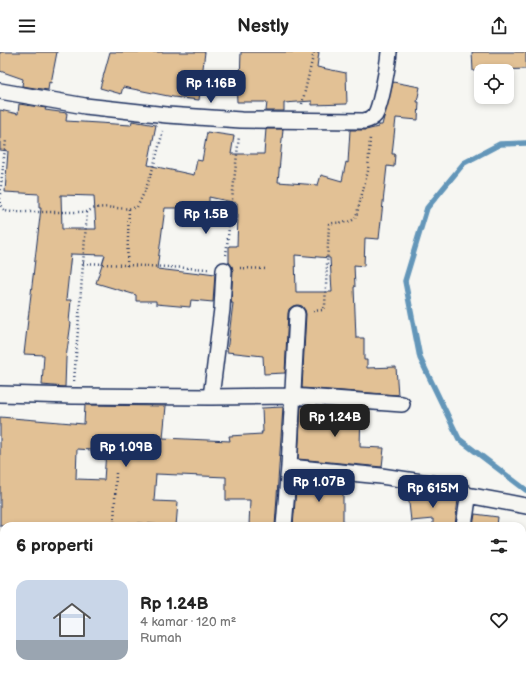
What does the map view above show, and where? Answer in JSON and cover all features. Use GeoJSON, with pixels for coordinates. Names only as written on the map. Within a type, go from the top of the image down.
{"type":"FeatureCollection","features":[{"type":"Feature","properties":{"kind":"street"},"geometry":{"type":"LineString","coordinates":[[0,91],[85,106],[167,115],[241,120],[364,121],[372,118],[377,111],[389,52]]}},
{"type":"Feature","properties":{"kind":"street"},"geometry":{"type":"LineString","coordinates":[[211,397],[222,309],[224,270]]}},
{"type":"Feature","properties":{"kind":"street"},"geometry":{"type":"LineString","coordinates":[[284,522],[289,467],[297,314]]}},
{"type":"Feature","properties":{"kind":"street"},"geometry":{"type":"LineString","coordinates":[[0,394],[211,397],[292,396],[402,404]]}},
{"type":"Feature","properties":{"kind":"street"},"geometry":{"type":"LineString","coordinates":[[289,467],[389,477],[464,491],[467,495],[468,504],[465,522]]}},
{"type":"Feature","properties":{"kind":"street"},"geometry":{"type":"LineString","coordinates":[[467,495],[526,506]]}},
{"type":"Feature","properties":{"kind":"path"},"geometry":{"type":"LineString","coordinates":[[299,120],[314,52]]}},
{"type":"Feature","properties":{"kind":"path"},"geometry":{"type":"LineString","coordinates":[[0,198],[0,205],[5,211],[13,212],[87,212],[92,208],[129,209],[136,207],[152,174],[167,115]]}},
{"type":"Feature","properties":{"kind":"path"},"geometry":{"type":"LineString","coordinates":[[297,314],[324,310],[329,224],[335,222],[354,221],[356,217],[368,171],[372,118]]}},
{"type":"Feature","properties":{"kind":"path"},"geometry":{"type":"LineString","coordinates":[[224,270],[241,120]]}},
{"type":"Feature","properties":{"kind":"path"},"geometry":{"type":"LineString","coordinates":[[0,194],[6,140]]}},
{"type":"Feature","properties":{"kind":"path"},"geometry":{"type":"LineString","coordinates":[[127,266],[129,209]]}},
{"type":"Feature","properties":{"kind":"path"},"geometry":{"type":"LineString","coordinates":[[73,396],[87,212]]}},
{"type":"Feature","properties":{"kind":"path"},"geometry":{"type":"LineString","coordinates":[[83,263],[224,270],[232,268],[268,269]]}},
{"type":"Feature","properties":{"kind":"path"},"geometry":{"type":"LineString","coordinates":[[114,522],[116,473]]}},
{"type":"Feature","properties":{"kind":"building"},"geometry":{"type":"Polygon","coordinates":[[[0,52],[57,52],[51,83],[49,82],[48,90],[22,86],[23,79],[0,71],[0,52]]]}},
{"type":"Feature","properties":{"kind":"building"},"geometry":{"type":"Polygon","coordinates":[[[110,52],[205,52],[199,100],[173,97],[123,87],[121,94],[100,88],[110,52]]]}},
{"type":"Feature","properties":{"kind":"building"},"geometry":{"type":"Polygon","coordinates":[[[241,52],[319,52],[317,67],[346,73],[347,104],[312,105],[312,101],[284,103],[284,111],[266,111],[267,102],[237,102],[236,81],[240,81],[241,52]]]}},
{"type":"Feature","properties":{"kind":"building"},"geometry":{"type":"Polygon","coordinates":[[[472,52],[526,52],[526,69],[514,69],[514,64],[474,64],[473,71],[472,52]]]}},
{"type":"Feature","properties":{"kind":"building"},"geometry":{"type":"Polygon","coordinates":[[[393,82],[420,87],[417,102],[419,102],[418,120],[396,118],[392,154],[395,154],[394,167],[387,166],[379,239],[365,238],[364,266],[354,265],[356,338],[364,338],[364,360],[367,360],[367,368],[396,367],[398,395],[302,388],[306,314],[302,306],[293,306],[289,309],[285,373],[264,374],[263,356],[227,352],[233,303],[231,303],[233,270],[229,262],[229,246],[237,246],[237,203],[209,197],[209,211],[192,212],[192,210],[180,208],[165,208],[157,269],[200,274],[200,272],[215,274],[213,302],[191,300],[190,307],[156,304],[156,301],[136,301],[136,295],[96,283],[105,255],[71,254],[66,300],[71,300],[69,322],[71,323],[66,358],[65,387],[42,385],[44,355],[24,354],[41,208],[39,208],[39,194],[5,192],[8,151],[0,150],[0,110],[18,114],[19,104],[67,113],[66,121],[131,125],[132,121],[156,125],[148,165],[194,175],[197,160],[202,161],[207,132],[234,136],[231,154],[264,154],[266,129],[283,129],[278,182],[318,185],[321,175],[342,181],[346,162],[348,163],[350,130],[366,130],[382,125],[393,82]],[[61,195],[62,229],[96,229],[94,196],[61,195]],[[295,255],[296,292],[332,292],[330,258],[295,255]]]}},
{"type":"Feature","properties":{"kind":"building"},"geometry":{"type":"Polygon","coordinates":[[[85,405],[166,406],[163,438],[230,441],[229,436],[262,434],[262,408],[283,407],[275,522],[249,522],[250,500],[226,500],[226,477],[156,474],[154,501],[178,502],[176,522],[0,522],[0,417],[84,424],[85,405]],[[77,449],[76,479],[104,480],[106,451],[77,449]]]}},
{"type":"Feature","properties":{"kind":"building"},"geometry":{"type":"Polygon","coordinates":[[[301,406],[361,410],[360,447],[384,448],[382,467],[298,459],[301,406]]]}},
{"type":"Feature","properties":{"kind":"building"},"geometry":{"type":"Polygon","coordinates":[[[297,477],[343,481],[343,522],[293,522],[297,477]]]}},
{"type":"Feature","properties":{"kind":"building"},"geometry":{"type":"Polygon","coordinates":[[[426,492],[426,496],[444,495],[444,499],[458,499],[455,522],[433,522],[433,519],[411,521],[408,494],[426,492]]]}},
{"type":"Feature","properties":{"kind":"building"},"geometry":{"type":"Polygon","coordinates":[[[475,514],[498,517],[497,522],[474,522],[475,514]]]}},
{"type":"Feature","properties":{"kind":"waterway"},"geometry":{"type":"LineString","coordinates":[[526,143],[500,144],[464,163],[427,208],[405,281],[420,358],[459,439],[526,490]]}}]}
